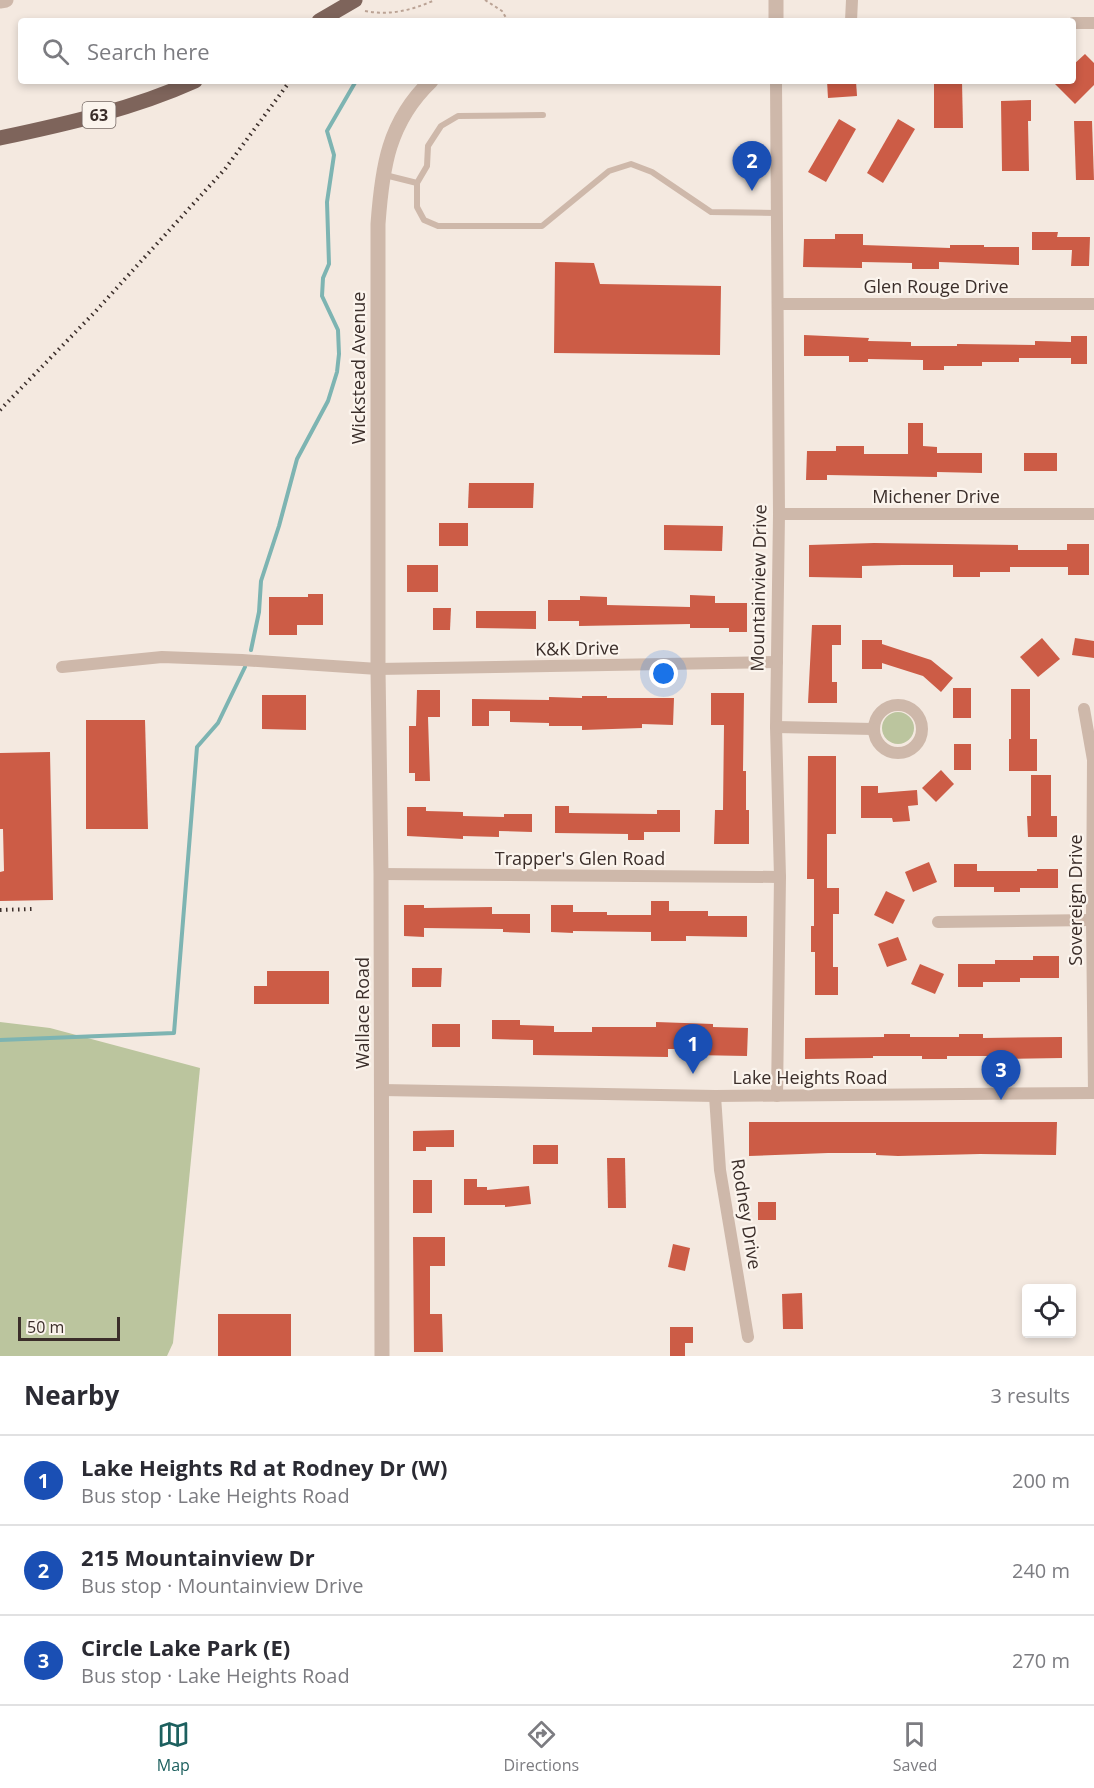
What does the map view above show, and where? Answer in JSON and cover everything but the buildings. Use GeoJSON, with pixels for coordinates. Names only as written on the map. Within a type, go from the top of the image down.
{"type":"FeatureCollection","features":[{"type":"Feature","properties":{"kind":"main road"},"geometry":{"type":"LineString","coordinates":[[326,18],[357,5]]}},
{"type":"Feature","properties":{"kind":"main road","name":"63"},"geometry":{"type":"LineString","coordinates":[[0,138],[72,123],[126,107],[187,84]]}},
{"type":"Feature","properties":{"kind":"street"},"geometry":{"type":"LineString","coordinates":[[0,1],[6,0]]}},
{"type":"Feature","properties":{"kind":"street"},"geometry":{"type":"LineString","coordinates":[[776,0],[776,18]]}},
{"type":"Feature","properties":{"kind":"street"},"geometry":{"type":"LineString","coordinates":[[850,18],[852,0]]}},
{"type":"Feature","properties":{"kind":"street"},"geometry":{"type":"LineString","coordinates":[[1076,23],[1094,23]]}},
{"type":"Feature","properties":{"kind":"street","name":"Wickstead Avenue"},"geometry":{"type":"LineString","coordinates":[[378,669],[378,225],[382,175],[397,126],[416,96],[427,84]]}},
{"type":"Feature","properties":{"kind":"street","name":"Mountainview Drive"},"geometry":{"type":"LineString","coordinates":[[776,84],[779,514],[776,727],[780,877],[777,1096]]}},
{"type":"Feature","properties":{"kind":"street","name":"Glen Rouge Drive"},"geometry":{"type":"LineString","coordinates":[[778,304],[1094,304]]}},
{"type":"Feature","properties":{"kind":"street","name":"Michener Drive"},"geometry":{"type":"LineString","coordinates":[[779,514],[1094,514]]}},
{"type":"Feature","properties":{"kind":"street","name":"K&K Drive"},"geometry":{"type":"LineString","coordinates":[[62,667],[162,657],[378,669],[777,662]]}},
{"type":"Feature","properties":{"kind":"street","name":"Wallace Road"},"geometry":{"type":"LineString","coordinates":[[378,669],[381,874],[382,1356]]}},
{"type":"Feature","properties":{"kind":"street","name":"Sovereign Drive"},"geometry":{"type":"LineString","coordinates":[[1084,708],[1093,760],[1094,1093]]}},
{"type":"Feature","properties":{"kind":"street"},"geometry":{"type":"LineString","coordinates":[[776,727],[873,729]]}},
{"type":"Feature","properties":{"kind":"street","name":"Trapper's Glen Road"},"geometry":{"type":"LineString","coordinates":[[381,874],[780,877]]}},
{"type":"Feature","properties":{"kind":"street"},"geometry":{"type":"LineString","coordinates":[[938,922],[1092,920]]}},
{"type":"Feature","properties":{"kind":"street","name":"Lake Heights Road"},"geometry":{"type":"LineString","coordinates":[[382,1090],[715,1096],[1094,1093]]}},
{"type":"Feature","properties":{"kind":"street","name":"Rodney Drive"},"geometry":{"type":"LineString","coordinates":[[715,1096],[720,1170],[748,1337]]}},
{"type":"Feature","properties":{"kind":"lane"},"geometry":{"type":"LineString","coordinates":[[543,115],[458,116],[441,126],[428,146],[427,166],[417,183],[417,207],[424,220],[438,226],[542,226],[609,171],[631,164],[652,172],[711,212],[776,213]]}},
{"type":"Feature","properties":{"kind":"lane"},"geometry":{"type":"LineString","coordinates":[[382,175],[417,183]]}},
{"type":"Feature","properties":{"kind":"path"},"geometry":{"type":"LineString","coordinates":[[357,5],[381,14],[397,13],[412,10],[435,0]]}},
{"type":"Feature","properties":{"kind":"path"},"geometry":{"type":"LineString","coordinates":[[485,0],[502,11],[506,18]]}},
{"type":"Feature","properties":{"kind":"green space"},"geometry":{"type":"Polygon","coordinates":[[[898,712],[909,717],[914,728],[909,739],[898,744],[887,739],[882,728],[887,717],[898,712]]]}},
{"type":"Feature","properties":{"kind":"green space"},"geometry":{"type":"Polygon","coordinates":[[[0,1022],[50,1028],[200,1068],[173,1343],[167,1356],[0,1356],[0,1022]]]}},
{"type":"Feature","properties":{"kind":"waterway"},"geometry":{"type":"LineString","coordinates":[[251,650],[259,612],[261,581],[297,459],[328,401],[337,372],[338,330],[322,296],[323,278],[329,264],[327,202],[334,155],[327,131],[354,84]]}},
{"type":"Feature","properties":{"kind":"waterway"},"geometry":{"type":"LineString","coordinates":[[0,1040],[174,1033],[197,747],[218,723],[245,667]]}},
{"type":"Feature","properties":{"kind":"railway"},"geometry":{"type":"LineString","coordinates":[[334,18],[346,0]]}},
{"type":"Feature","properties":{"kind":"railway"},"geometry":{"type":"LineString","coordinates":[[0,410],[94,313],[225,169],[288,84]]}},
{"type":"Feature","properties":{"kind":"railway"},"geometry":{"type":"LineString","coordinates":[[0,910],[32,909]]}},
{"type":"Feature","properties":{"kind":"place","name":"215 Mountainview Dr"},"geometry":{"type":"Point","coordinates":[752,191]}},
{"type":"Feature","properties":{"kind":"place","name":"Lake Heights Rd at Rodney Dr (W)"},"geometry":{"type":"Point","coordinates":[693,1074]}},
{"type":"Feature","properties":{"kind":"place","name":"Circle Lake Park (E)"},"geometry":{"type":"Point","coordinates":[1001,1100]}}]}
